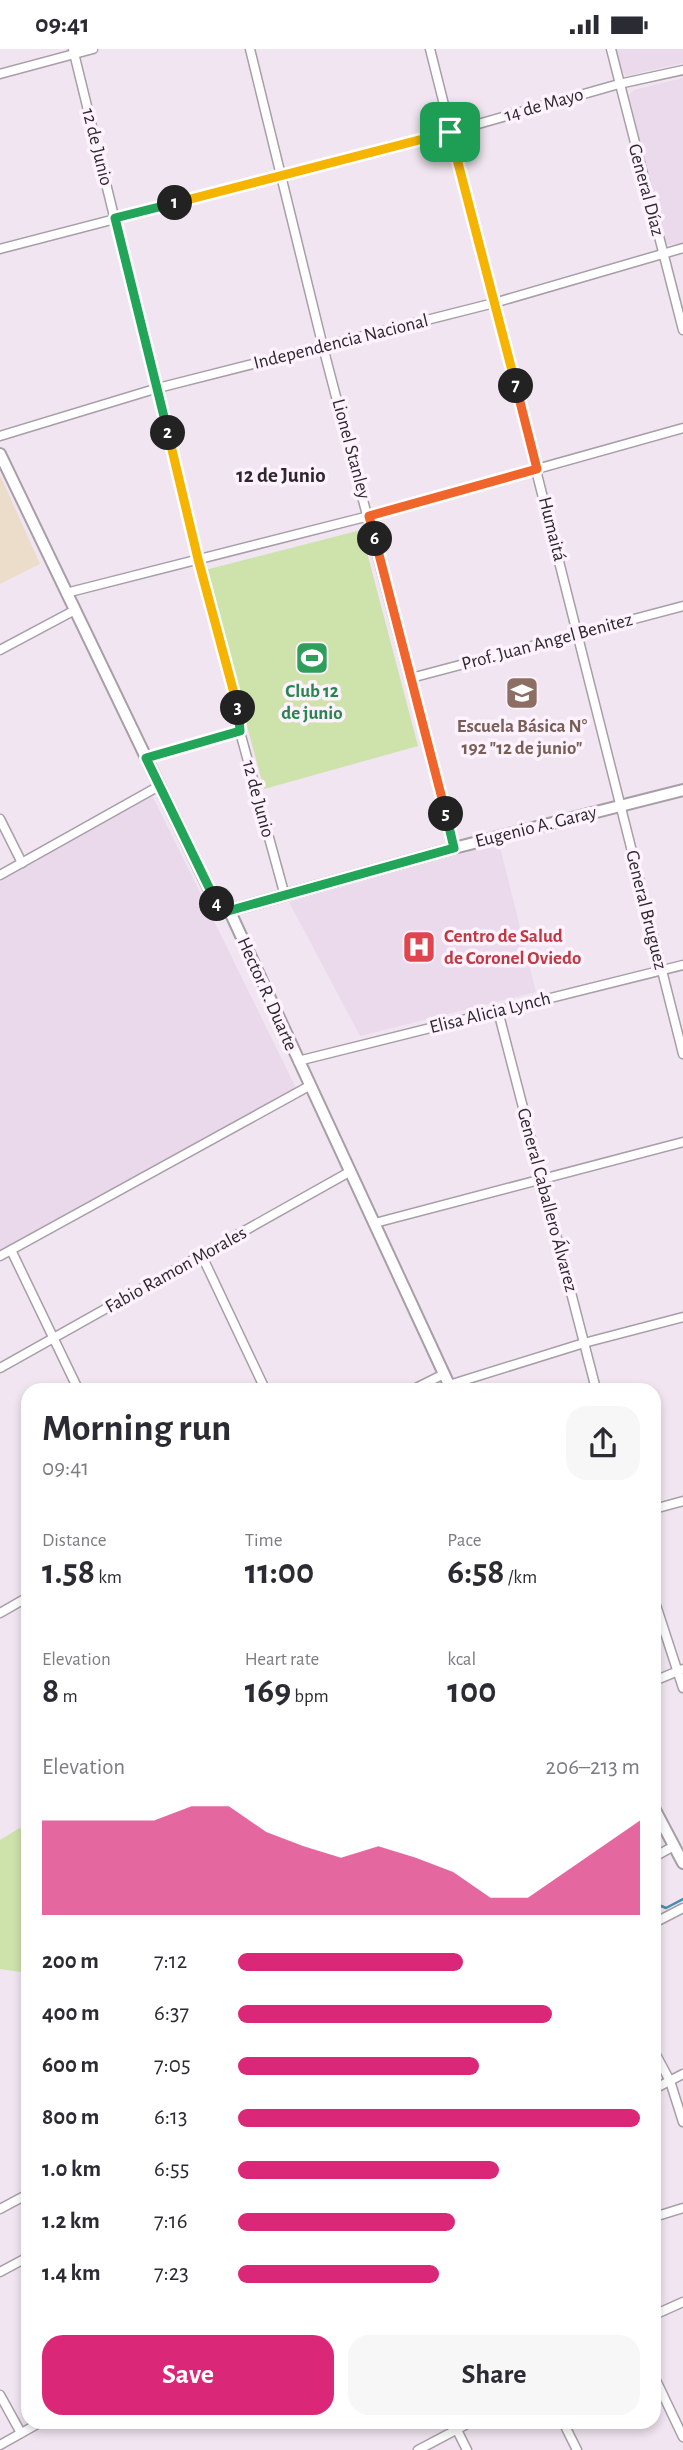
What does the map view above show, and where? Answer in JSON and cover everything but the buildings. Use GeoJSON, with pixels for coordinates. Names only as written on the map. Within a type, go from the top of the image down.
{"type":"FeatureCollection","features":[{"type":"Feature","properties":{"kind":"street"},"geometry":{"type":"LineString","coordinates":[[0,74],[93,49]]}},
{"type":"Feature","properties":{"kind":"street","name":"Lionel Stanley"},"geometry":{"type":"LineString","coordinates":[[250,49],[323,347],[454,848]]}},
{"type":"Feature","properties":{"kind":"street","name":"Humaitá"},"geometry":{"type":"LineString","coordinates":[[430,49],[620,806]]}},
{"type":"Feature","properties":{"kind":"street","name":"General Díaz"},"geometry":{"type":"LineString","coordinates":[[611,49],[683,330]]}},
{"type":"Feature","properties":{"kind":"street","name":"12 de Junio"},"geometry":{"type":"LineString","coordinates":[[74,52],[198,559],[237,699],[240,731],[285,895]]}},
{"type":"Feature","properties":{"kind":"street","name":"14 de Mayo"},"geometry":{"type":"LineString","coordinates":[[0,249],[450,132],[619,84],[683,70]]}},
{"type":"Feature","properties":{"kind":"street","name":"Independencia Nacional"},"geometry":{"type":"LineString","coordinates":[[0,436],[158,389],[494,303],[683,248]]}},
{"type":"Feature","properties":{"kind":"street"},"geometry":{"type":"LineString","coordinates":[[66,593],[369,516],[683,428]]}},
{"type":"Feature","properties":{"kind":"street","name":"Hector R. Duarte"},"geometry":{"type":"LineString","coordinates":[[0,454],[216,902],[231,914],[448,1383]]}},
{"type":"Feature","properties":{"kind":"street","name":"Prof. Juan Angel Benitez"},"geometry":{"type":"LineString","coordinates":[[411,678],[683,606]]}},
{"type":"Feature","properties":{"kind":"street"},"geometry":{"type":"LineString","coordinates":[[0,650],[75,610]]}},
{"type":"Feature","properties":{"kind":"street"},"geometry":{"type":"LineString","coordinates":[[146,758],[240,731]]}},
{"type":"Feature","properties":{"kind":"street"},"geometry":{"type":"LineString","coordinates":[[0,874],[159,786]]}},
{"type":"Feature","properties":{"kind":"street","name":"Eugenio A. Garay"},"geometry":{"type":"LineString","coordinates":[[228,911],[454,848],[683,790]]}},
{"type":"Feature","properties":{"kind":"street","name":"General Bruguez"},"geometry":{"type":"LineString","coordinates":[[620,806],[683,1054]]}},
{"type":"Feature","properties":{"kind":"street"},"geometry":{"type":"LineString","coordinates":[[0,819],[22,863]]}},
{"type":"Feature","properties":{"kind":"street","name":"Elisa Alicia Lynch"},"geometry":{"type":"LineString","coordinates":[[298,1061],[683,965]]}},
{"type":"Feature","properties":{"kind":"street","name":"General Caballero Álvarez"},"geometry":{"type":"LineString","coordinates":[[498,1011],[594,1383]]}},
{"type":"Feature","properties":{"kind":"street"},"geometry":{"type":"LineString","coordinates":[[0,1256],[311,1085]]}},
{"type":"Feature","properties":{"kind":"street"},"geometry":{"type":"LineString","coordinates":[[375,1223],[683,1142]]}},
{"type":"Feature","properties":{"kind":"street","name":"Fabio Ramon Morales"},"geometry":{"type":"LineString","coordinates":[[0,1368],[351,1171]]}},
{"type":"Feature","properties":{"kind":"street"},"geometry":{"type":"LineString","coordinates":[[11,1250],[75,1383]]}},
{"type":"Feature","properties":{"kind":"street"},"geometry":{"type":"LineString","coordinates":[[202,1256],[262,1383]]}},
{"type":"Feature","properties":{"kind":"street"},"geometry":{"type":"LineString","coordinates":[[448,1383],[683,1317]]}},
{"type":"Feature","properties":{"kind":"street"},"geometry":{"type":"LineString","coordinates":[[661,1507],[683,1501]]}},
{"type":"Feature","properties":{"kind":"street"},"geometry":{"type":"LineString","coordinates":[[0,1613],[21,1601]]}},
{"type":"Feature","properties":{"kind":"street"},"geometry":{"type":"LineString","coordinates":[[661,1618],[680,1670],[683,1688]]}},
{"type":"Feature","properties":{"kind":"street"},"geometry":{"type":"LineString","coordinates":[[661,1678],[680,1670]]}},
{"type":"Feature","properties":{"kind":"street"},"geometry":{"type":"LineString","coordinates":[[661,1821],[683,1863]]}},
{"type":"Feature","properties":{"kind":"street"},"geometry":{"type":"LineString","coordinates":[[661,1853],[674,1846]]}},
{"type":"Feature","properties":{"kind":"street"},"geometry":{"type":"LineString","coordinates":[[661,1920],[683,1909]]}},
{"type":"Feature","properties":{"kind":"street"},"geometry":{"type":"LineString","coordinates":[[661,2064],[670,2081],[683,2122]]}},
{"type":"Feature","properties":{"kind":"street"},"geometry":{"type":"LineString","coordinates":[[661,2086],[683,2074]]}},
{"type":"Feature","properties":{"kind":"street"},"geometry":{"type":"LineString","coordinates":[[0,2209],[21,2198]]}},
{"type":"Feature","properties":{"kind":"street"},"geometry":{"type":"LineString","coordinates":[[661,2215],[683,2208]]}},
{"type":"Feature","properties":{"kind":"street"},"geometry":{"type":"LineString","coordinates":[[0,2272],[21,2261]]}},
{"type":"Feature","properties":{"kind":"street"},"geometry":{"type":"LineString","coordinates":[[661,2312],[683,2302]]}},
{"type":"Feature","properties":{"kind":"street"},"geometry":{"type":"LineString","coordinates":[[661,2391],[683,2437]]}},
{"type":"Feature","properties":{"kind":"street"},"geometry":{"type":"LineString","coordinates":[[0,2395],[21,2433]]}},
{"type":"Feature","properties":{"kind":"street"},"geometry":{"type":"LineString","coordinates":[[0,2445],[28,2429]]}},
{"type":"Feature","properties":{"kind":"street"},"geometry":{"type":"LineString","coordinates":[[418,2450],[450,2429]]}},
{"type":"Feature","properties":{"kind":"street"},"geometry":{"type":"LineString","coordinates":[[456,2429],[467,2450]]}},
{"type":"Feature","properties":{"kind":"street"},"geometry":{"type":"LineString","coordinates":[[567,2429],[577,2450]]}},
{"type":"Feature","properties":{"kind":"shaded area"},"geometry":{"type":"Polygon","coordinates":[[[616,49],[683,49],[683,63],[626,76],[621,70],[616,49]]]}},
{"type":"Feature","properties":{"kind":"shaded area"},"geometry":{"type":"Polygon","coordinates":[[[683,78],[683,243],[668,245],[663,240],[629,95],[634,90],[683,78]]]}},
{"type":"Feature","properties":{"kind":"shaded area"},"geometry":{"type":"Polygon","coordinates":[[[0,475],[40,564],[0,584],[0,475]]]}},
{"type":"Feature","properties":{"kind":"shaded area"},"geometry":{"type":"Polygon","coordinates":[[[152,795],[296,1088],[0,1251],[0,876],[152,795]]]}},
{"type":"Feature","properties":{"kind":"shaded area","name":"Centro de Salud de Coronel Oviedo"},"geometry":{"type":"Polygon","coordinates":[[[499,843],[536,992],[360,1036],[289,902],[499,843]]]}},
{"type":"Feature","properties":{"kind":"green space","name":"Club 12 de junio"},"geometry":{"type":"Polygon","coordinates":[[[361,530],[418,746],[264,789],[205,570],[361,530]]]}},
{"type":"Feature","properties":{"kind":"green space"},"geometry":{"type":"Polygon","coordinates":[[[21,1827],[21,1972],[0,1969],[0,1840],[21,1827]]]}},
{"type":"Feature","properties":{"kind":"waterway"},"geometry":{"type":"LineString","coordinates":[[661,1906],[666,1908],[683,1899]]}},
{"type":"Feature","properties":{"kind":"place","name":"Club 12 de junio"},"geometry":{"type":"Point","coordinates":[312,658]}},
{"type":"Feature","properties":{"kind":"place","name":"Escuela Básica N° 192 \"12 de junio\""},"geometry":{"type":"Point","coordinates":[522,693]}},
{"type":"Feature","properties":{"kind":"place","name":"Centro de Salud de Coronel Oviedo"},"geometry":{"type":"Point","coordinates":[419,947]}},
{"type":"Feature","properties":{"kind":"district","name":"12 de Junio"},"geometry":{"type":"Point","coordinates":[281,475]}},
{"type":"Feature","properties":{"kind":"route"},"geometry":{"type":"LineString","coordinates":[[450,132],[537,469],[369,516],[454,848],[228,911],[216,902],[146,758],[240,731],[237,699],[198,559],[115,218],[450,132]]}}]}
